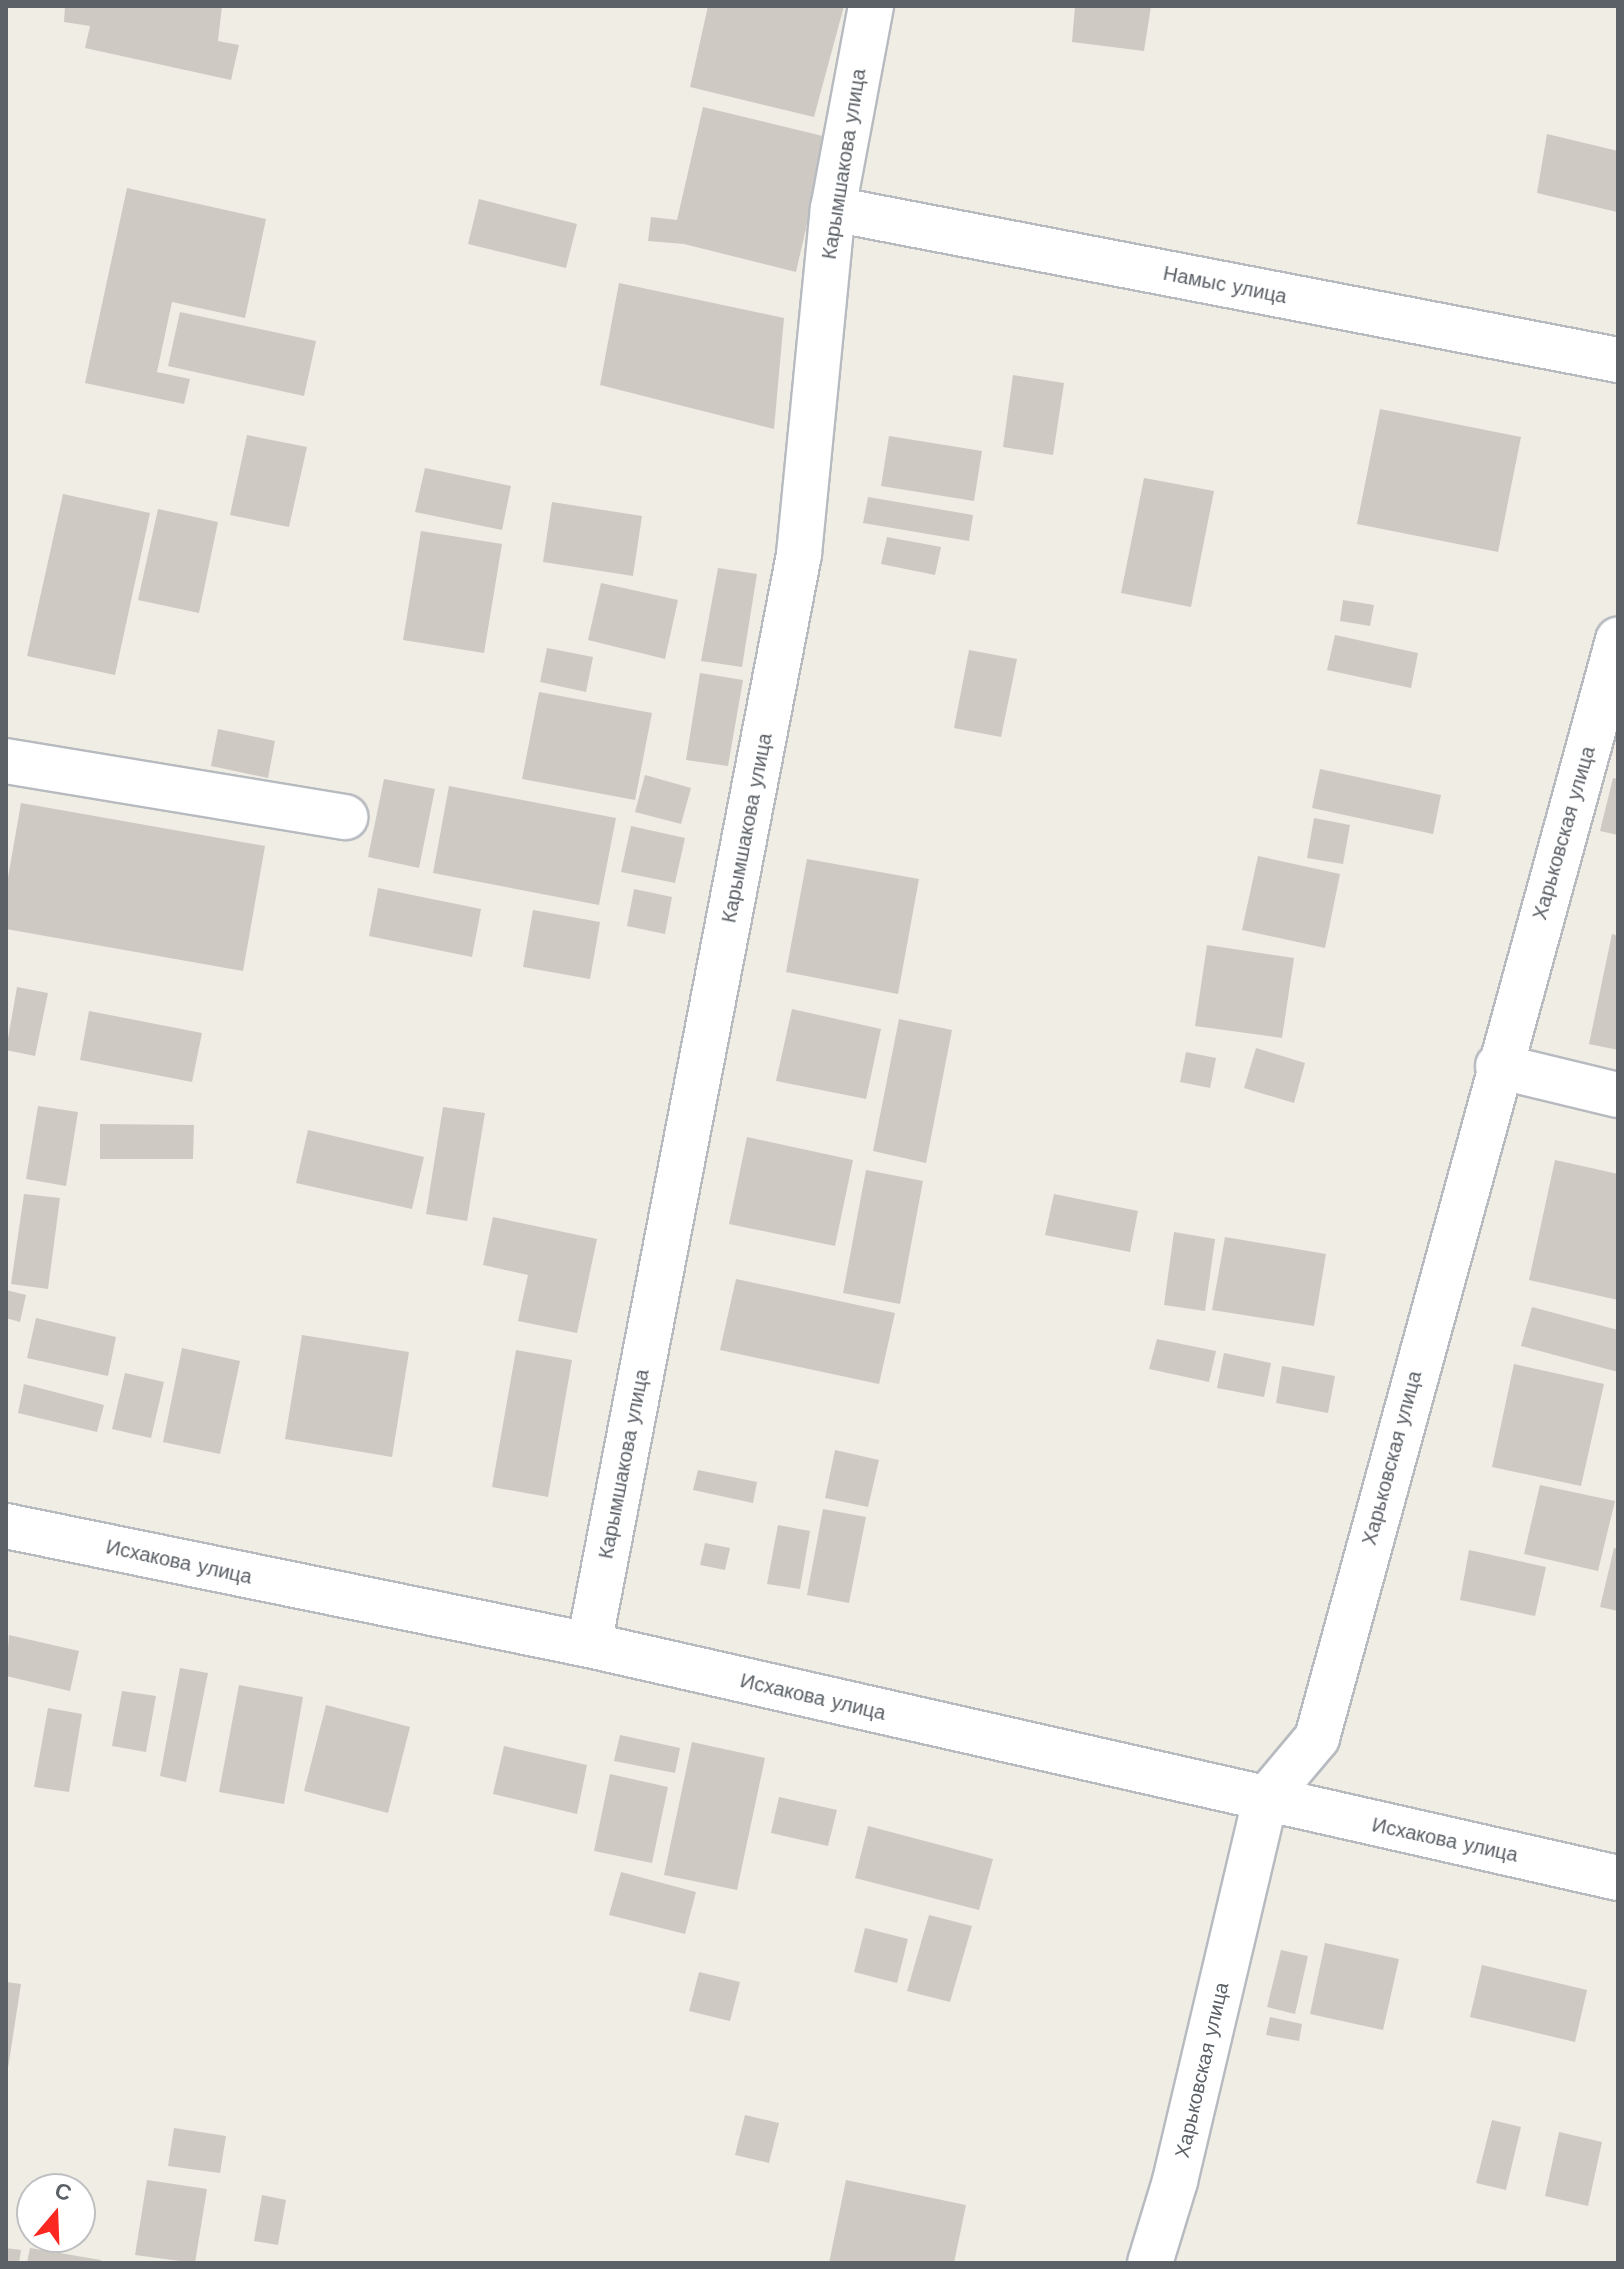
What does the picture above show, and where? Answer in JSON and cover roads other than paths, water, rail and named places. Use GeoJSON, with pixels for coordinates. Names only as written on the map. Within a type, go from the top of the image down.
{"type":"FeatureCollection","features":[{"type":"Feature","properties":{"kind":"street","name":"Карымшакова улица"},"geometry":{"type":"LineString","coordinates":[[589,1645],[799,554],[833,209],[871,6]]}},
{"type":"Feature","properties":{"kind":"street","name":"Намыс улица"},"geometry":{"type":"LineString","coordinates":[[833,209],[1618,360]]}},
{"type":"Feature","properties":{"kind":"street","name":"Харьковская улица"},"geometry":{"type":"LineString","coordinates":[[1150,2263],[1175,2181],[1265,1800],[1317,1738],[1498,1066],[1618,640]]}},
{"type":"Feature","properties":{"kind":"street"},"geometry":{"type":"LineString","coordinates":[[6,761],[345,817]]}},
{"type":"Feature","properties":{"kind":"street"},"geometry":{"type":"LineString","coordinates":[[1498,1066],[1618,1095]]}},
{"type":"Feature","properties":{"kind":"street","name":"Исхакова улица"},"geometry":{"type":"LineString","coordinates":[[6,1526],[589,1645],[1618,1878]]}}]}
